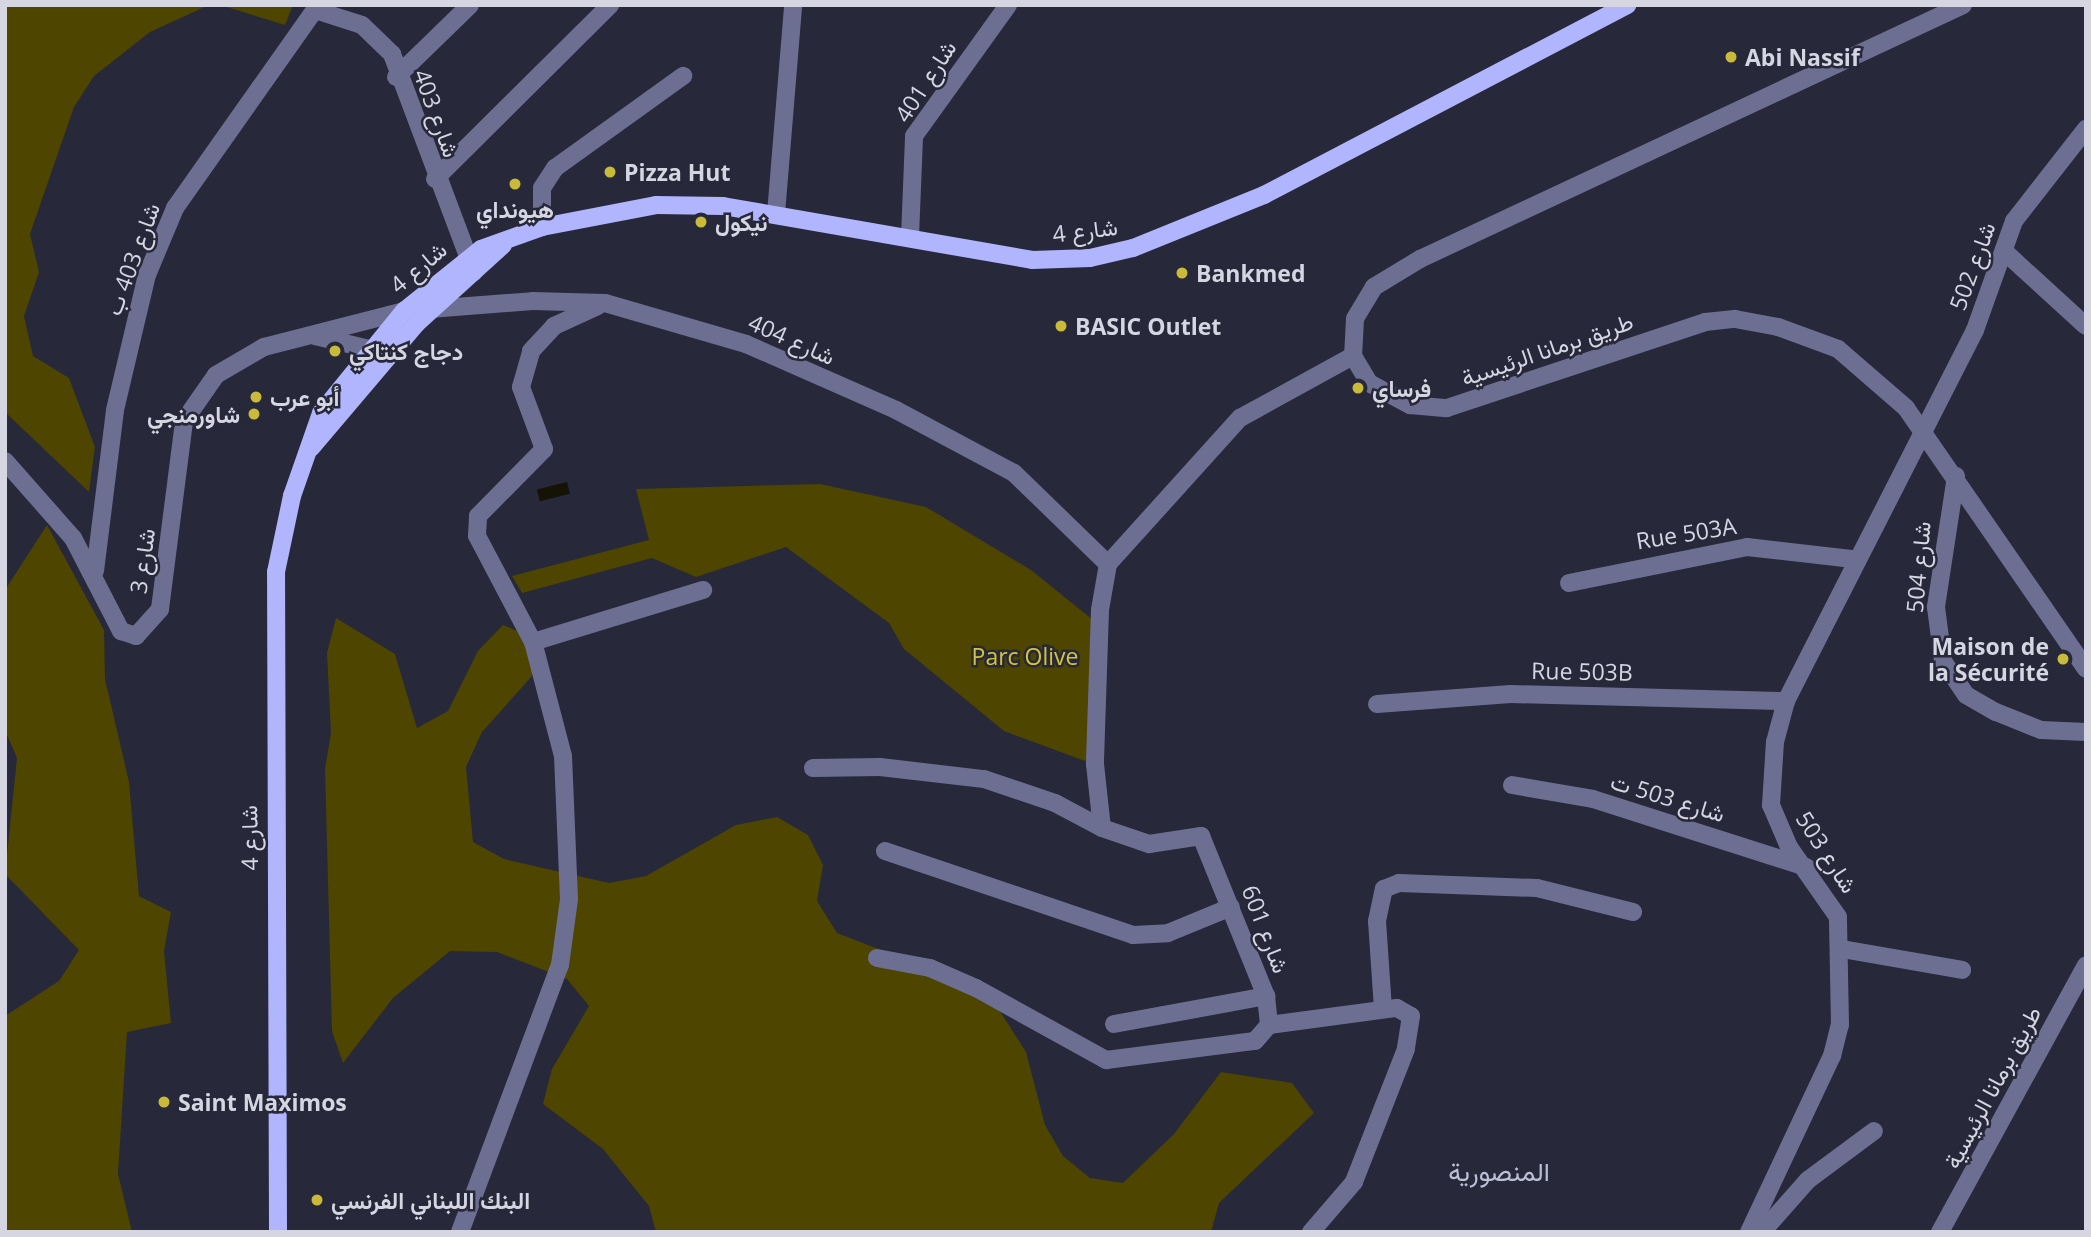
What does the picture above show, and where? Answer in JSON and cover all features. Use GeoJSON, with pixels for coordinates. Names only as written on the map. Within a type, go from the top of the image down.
{"type":"FeatureCollection","features":[{"type":"Feature","properties":{"kind":"main road","name":"شارع 4"},"geometry":{"type":"LineString","coordinates":[[278,1232],[273,604],[289,508],[321,414],[368,349],[404,311],[503,245],[542,227],[656,205],[776,214],[1031,260],[1090,258],[1167,237],[1264,195],[1627,5]]}},
{"type":"Feature","properties":{"kind":"main road","name":"شارع 4"},"geometry":{"type":"LineString","coordinates":[[311,449],[390,353],[472,264]]}},
{"type":"Feature","properties":{"kind":"street"},"geometry":{"type":"LineString","coordinates":[[396,77],[470,5]]}},
{"type":"Feature","properties":{"kind":"street"},"geometry":{"type":"LineString","coordinates":[[435,179],[610,5]]}},
{"type":"Feature","properties":{"kind":"street"},"geometry":{"type":"LineString","coordinates":[[776,214],[793,5]]}},
{"type":"Feature","properties":{"kind":"street","name":"شارع 401"},"geometry":{"type":"LineString","coordinates":[[910,237],[914,136],[1008,5]]}},
{"type":"Feature","properties":{"kind":"street"},"geometry":{"type":"LineString","coordinates":[[1102,828],[1095,764],[1100,610],[1108,564],[1240,418],[1353,356],[1355,319],[1374,287],[1420,259],[1963,5]]}},
{"type":"Feature","properties":{"kind":"street","name":"شارع 403"},"geometry":{"type":"LineString","coordinates":[[317,8],[348,18],[382,39],[435,179],[472,264]]}},
{"type":"Feature","properties":{"kind":"street","name":"شارع 403 ب"},"geometry":{"type":"LineString","coordinates":[[95,571],[115,410],[148,275],[175,208],[317,8]]}},
{"type":"Feature","properties":{"kind":"street"},"geometry":{"type":"LineString","coordinates":[[542,227],[542,188],[555,168],[683,76]]}},
{"type":"Feature","properties":{"kind":"street","name":"شارع 502"},"geometry":{"type":"LineString","coordinates":[[1923,430],[2006,253],[2014,221],[2086,129]]}},
{"type":"Feature","properties":{"kind":"street"},"geometry":{"type":"LineString","coordinates":[[2006,253],[2086,326]]}},
{"type":"Feature","properties":{"kind":"street","name":"شارع 404"},"geometry":{"type":"LineString","coordinates":[[404,311],[426,314],[533,301],[605,303],[746,344],[918,421],[1014,473],[1108,564]]}},
{"type":"Feature","properties":{"kind":"street"},"geometry":{"type":"LineString","coordinates":[[460,1232],[560,965],[569,899],[563,756],[533,642],[477,536],[478,516],[544,449],[521,387],[531,351],[554,326],[605,303]]}},
{"type":"Feature","properties":{"kind":"street","name":"شارع 3"},"geometry":{"type":"LineString","coordinates":[[5,461],[32,484],[95,571],[121,631],[136,636],[148,629],[160,610],[184,421],[216,375],[242,357],[311,335],[404,311]]}},
{"type":"Feature","properties":{"kind":"street","name":"طريق برمانا الرئيسية"},"geometry":{"type":"LineString","coordinates":[[1353,356],[1369,383],[1410,405],[1447,408],[1666,334],[1735,319],[1838,349],[1906,408],[1956,476],[2086,669]]}},
{"type":"Feature","properties":{"kind":"street"},"geometry":{"type":"LineString","coordinates":[[311,335],[390,353]]}},
{"type":"Feature","properties":{"kind":"street","name":"شارع 503"},"geometry":{"type":"LineString","coordinates":[[1749,1232],[1832,1056],[1840,1025],[1842,949],[1839,917],[1806,867],[1789,847],[1771,805],[1775,742],[1786,701],[1853,559],[1923,430]]}},
{"type":"Feature","properties":{"kind":"street","name":"شارع 504"},"geometry":{"type":"LineString","coordinates":[[1956,476],[1936,607],[1943,661],[1966,695],[1997,712],[2041,730],[2086,732]]}},
{"type":"Feature","properties":{"kind":"street","name":"Rue 503A"},"geometry":{"type":"LineString","coordinates":[[1569,583],[1747,547],[1853,559]]}},
{"type":"Feature","properties":{"kind":"street"},"geometry":{"type":"LineString","coordinates":[[533,642],[703,590]]}},
{"type":"Feature","properties":{"kind":"street","name":"Rue 503B"},"geometry":{"type":"LineString","coordinates":[[1377,704],[1511,694],[1786,701]]}},
{"type":"Feature","properties":{"kind":"street"},"geometry":{"type":"LineString","coordinates":[[813,768],[880,767],[984,779],[1055,803],[1102,828]]}},
{"type":"Feature","properties":{"kind":"street","name":"شارع 503 ت"},"geometry":{"type":"LineString","coordinates":[[1512,785],[1593,799],[1806,867]]}},
{"type":"Feature","properties":{"kind":"street","name":"شارع 601"},"geometry":{"type":"LineString","coordinates":[[1102,828],[1149,844],[1201,836],[1266,996],[1269,1025]]}},
{"type":"Feature","properties":{"kind":"street"},"geometry":{"type":"LineString","coordinates":[[885,852],[1133,935],[1168,933],[1231,907]]}},
{"type":"Feature","properties":{"kind":"street"},"geometry":{"type":"LineString","coordinates":[[1383,1009],[1377,920],[1384,889],[1399,883],[1537,888],[1633,912]]}},
{"type":"Feature","properties":{"kind":"street"},"geometry":{"type":"LineString","coordinates":[[1842,949],[1962,970]]}},
{"type":"Feature","properties":{"kind":"street"},"geometry":{"type":"LineString","coordinates":[[877,957],[930,968],[976,988],[1106,1060],[1255,1041],[1269,1025],[1383,1009],[1411,1016],[1406,1049],[1353,1182],[1311,1232]]}},
{"type":"Feature","properties":{"kind":"street","name":"طريق برمانا الرئيسية"},"geometry":{"type":"LineString","coordinates":[[1940,1232],[2086,965]]}},
{"type":"Feature","properties":{"kind":"street"},"geometry":{"type":"LineString","coordinates":[[1114,1024],[1266,996]]}},
{"type":"Feature","properties":{"kind":"street"},"geometry":{"type":"LineString","coordinates":[[1762,1232],[1808,1180],[1874,1131]]}},
{"type":"Feature","properties":{"kind":"green space"},"geometry":{"type":"Polygon","coordinates":[[[5,5],[209,5],[150,32],[94,76],[74,107],[30,234],[39,272],[24,316],[33,356],[69,378],[95,447],[89,492],[5,412],[5,5]]]}},
{"type":"Feature","properties":{"kind":"green space"},"geometry":{"type":"Polygon","coordinates":[[[220,5],[293,5],[285,25],[220,5]]]}},
{"type":"Feature","properties":{"kind":"green space","name":"Parc Olive"},"geometry":{"type":"Polygon","coordinates":[[[820,484],[926,507],[1031,570],[1098,624],[1099,741],[1085,761],[1004,731],[904,649],[889,623],[786,547],[696,577],[652,558],[522,593],[512,576],[649,540],[636,489],[820,484]]]}},
{"type":"Feature","properties":{"kind":"green space"},"geometry":{"type":"Polygon","coordinates":[[[47,525],[104,630],[105,679],[129,782],[139,896],[171,912],[164,951],[171,1023],[127,1032],[118,1174],[132,1232],[5,1232],[5,1016],[59,981],[79,950],[5,874],[17,758],[5,730],[5,590],[47,525]]]}},
{"type":"Feature","properties":{"kind":"green space"},"geometry":{"type":"Polygon","coordinates":[[[336,618],[395,654],[417,728],[448,711],[478,651],[503,625],[536,639],[532,676],[482,732],[466,767],[473,842],[504,859],[609,883],[646,876],[736,825],[777,817],[808,835],[823,865],[817,901],[837,933],[987,991],[1026,1052],[1045,1125],[1063,1156],[1090,1178],[1123,1183],[1174,1134],[1221,1072],[1292,1083],[1314,1113],[1219,1203],[1211,1232],[656,1232],[649,1206],[603,1149],[543,1104],[552,1069],[589,1006],[567,979],[497,952],[450,951],[393,998],[343,1063],[332,1031],[325,769],[331,733],[327,653],[336,618]]]}},
{"type":"Feature","properties":{"kind":"shaded area"},"geometry":{"type":"Polygon","coordinates":[[[567,482],[570,494],[540,501],[537,489],[567,482]]]}},
{"type":"Feature","properties":{"kind":"place","name":"Abi Nassif"},"geometry":{"type":"Point","coordinates":[1731,57]}},
{"type":"Feature","properties":{"kind":"place","name":"Pizza Hut"},"geometry":{"type":"Point","coordinates":[610,172]}},
{"type":"Feature","properties":{"kind":"place","name":"هيونداي"},"geometry":{"type":"Point","coordinates":[515,184]}},
{"type":"Feature","properties":{"kind":"place","name":"نيكول"},"geometry":{"type":"Point","coordinates":[701,222]}},
{"type":"Feature","properties":{"kind":"place","name":"Bankmed"},"geometry":{"type":"Point","coordinates":[1182,273]}},
{"type":"Feature","properties":{"kind":"place","name":"BASIC Outlet"},"geometry":{"type":"Point","coordinates":[1061,326]}},
{"type":"Feature","properties":{"kind":"place","name":"دجاج كنتاكي"},"geometry":{"type":"Point","coordinates":[335,351]}},
{"type":"Feature","properties":{"kind":"place","name":"فرساي"},"geometry":{"type":"Point","coordinates":[1358,388]}},
{"type":"Feature","properties":{"kind":"place","name":"أبو عرب"},"geometry":{"type":"Point","coordinates":[256,397]}},
{"type":"Feature","properties":{"kind":"place","name":"شاورمنجي"},"geometry":{"type":"Point","coordinates":[254,414]}},
{"type":"Feature","properties":{"kind":"place","name":"Maison de la Sécurité"},"geometry":{"type":"Point","coordinates":[2063,659]}},
{"type":"Feature","properties":{"kind":"place","name":"Saint Maximos"},"geometry":{"type":"Point","coordinates":[164,1102]}},
{"type":"Feature","properties":{"kind":"place","name":"البنك اللبناني الفرنسي"},"geometry":{"type":"Point","coordinates":[317,1200]}},
{"type":"Feature","properties":{"kind":"district","name":"المنصورية"},"geometry":{"type":"Point","coordinates":[1499,1172]}}]}
